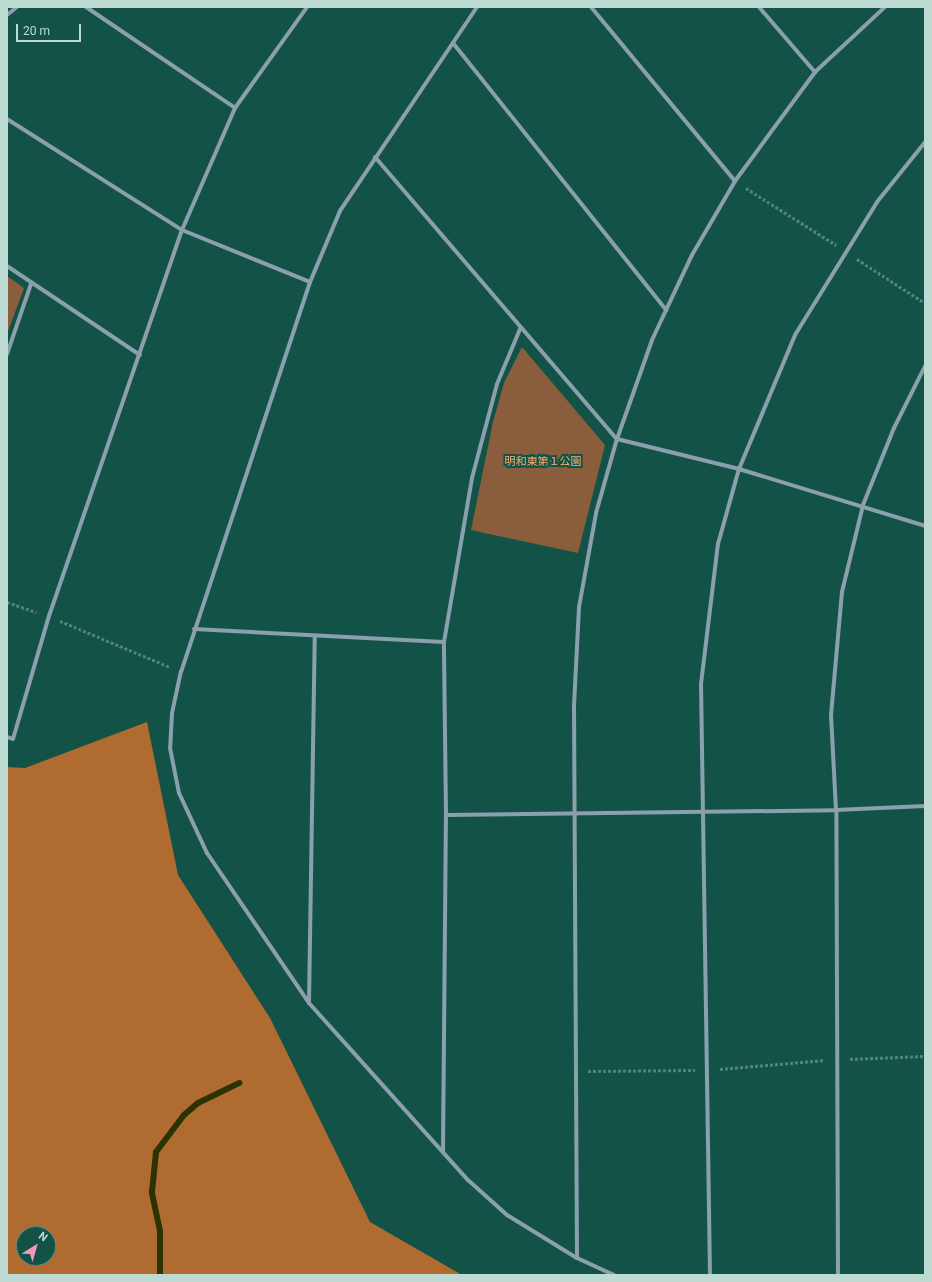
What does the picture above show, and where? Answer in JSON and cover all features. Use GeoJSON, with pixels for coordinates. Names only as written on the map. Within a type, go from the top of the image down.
{"type":"FeatureCollection","features":[{"type":"Feature","properties":{"kind":"street"},"geometry":{"type":"LineString","coordinates":[[7,15],[17,7]]}},
{"type":"Feature","properties":{"kind":"street"},"geometry":{"type":"LineString","coordinates":[[86,7],[235,108]]}},
{"type":"Feature","properties":{"kind":"street"},"geometry":{"type":"LineString","coordinates":[[7,737],[13,738],[49,616],[182,230],[235,108],[307,7]]}},
{"type":"Feature","properties":{"kind":"street"},"geometry":{"type":"LineString","coordinates":[[477,7],[340,211],[310,282],[181,672],[172,713],[170,748],[179,792],[207,853],[308,1003],[468,1180],[507,1215],[577,1258],[614,1275]]}},
{"type":"Feature","properties":{"kind":"street"},"geometry":{"type":"LineString","coordinates":[[591,7],[735,181]]}},
{"type":"Feature","properties":{"kind":"street"},"geometry":{"type":"LineString","coordinates":[[758,7],[815,72]]}},
{"type":"Feature","properties":{"kind":"street"},"geometry":{"type":"LineString","coordinates":[[577,1258],[574,706],[580,607],[596,513],[617,439],[666,310],[692,255],[735,181],[815,72],[885,7]]}},
{"type":"Feature","properties":{"kind":"street"},"geometry":{"type":"LineString","coordinates":[[453,43],[666,310]]}},
{"type":"Feature","properties":{"kind":"street"},"geometry":{"type":"LineString","coordinates":[[7,119],[182,230],[310,282]]}},
{"type":"Feature","properties":{"kind":"street"},"geometry":{"type":"LineString","coordinates":[[710,1275],[701,684],[718,544],[739,470],[795,335],[877,202],[925,142]]}},
{"type":"Feature","properties":{"kind":"street"},"geometry":{"type":"LineString","coordinates":[[375,157],[520,329],[617,439],[739,470],[863,505],[925,526]]}},
{"type":"Feature","properties":{"kind":"street"},"geometry":{"type":"LineString","coordinates":[[7,266],[140,355]]}},
{"type":"Feature","properties":{"kind":"street"},"geometry":{"type":"LineString","coordinates":[[7,354],[32,284]]}},
{"type":"Feature","properties":{"kind":"street"},"geometry":{"type":"LineString","coordinates":[[443,1152],[446,815],[444,642],[472,478],[497,384],[520,329]]}},
{"type":"Feature","properties":{"kind":"street"},"geometry":{"type":"LineString","coordinates":[[838,1275],[836,810],[831,715],[842,592],[863,505],[894,428],[925,366]]}},
{"type":"Feature","properties":{"kind":"street"},"geometry":{"type":"LineString","coordinates":[[194,629],[315,637],[444,642]]}},
{"type":"Feature","properties":{"kind":"street"},"geometry":{"type":"LineString","coordinates":[[308,1003],[315,637]]}},
{"type":"Feature","properties":{"kind":"street"},"geometry":{"type":"LineString","coordinates":[[446,815],[574,812],[836,810],[925,806]]}},
{"type":"Feature","properties":{"kind":"path"},"geometry":{"type":"LineString","coordinates":[[735,181],[925,304]]}},
{"type":"Feature","properties":{"kind":"path"},"geometry":{"type":"LineString","coordinates":[[7,602],[49,616],[181,672]]}},
{"type":"Feature","properties":{"kind":"path"},"geometry":{"type":"LineString","coordinates":[[576,1071],[706,1070],[837,1059],[925,1056]]}},
{"type":"Feature","properties":{"kind":"green space"},"geometry":{"type":"Polygon","coordinates":[[[7,276],[24,288],[7,334],[7,276]]]}},
{"type":"Feature","properties":{"kind":"green space","name":"明和東第１公園"},"geometry":{"type":"Polygon","coordinates":[[[522,347],[605,445],[578,553],[471,530],[493,422],[504,383],[522,347]]]}},
{"type":"Feature","properties":{"kind":"shaded area"},"geometry":{"type":"Polygon","coordinates":[[[147,722],[178,875],[270,1018],[370,1222],[462,1275],[7,1275],[7,767],[25,768],[147,722]]]}},
{"type":"Feature","properties":{"kind":"waterway"},"geometry":{"type":"LineString","coordinates":[[160,1275],[160,1231],[152,1192],[156,1152],[184,1115],[198,1103],[239,1083]]}}]}
